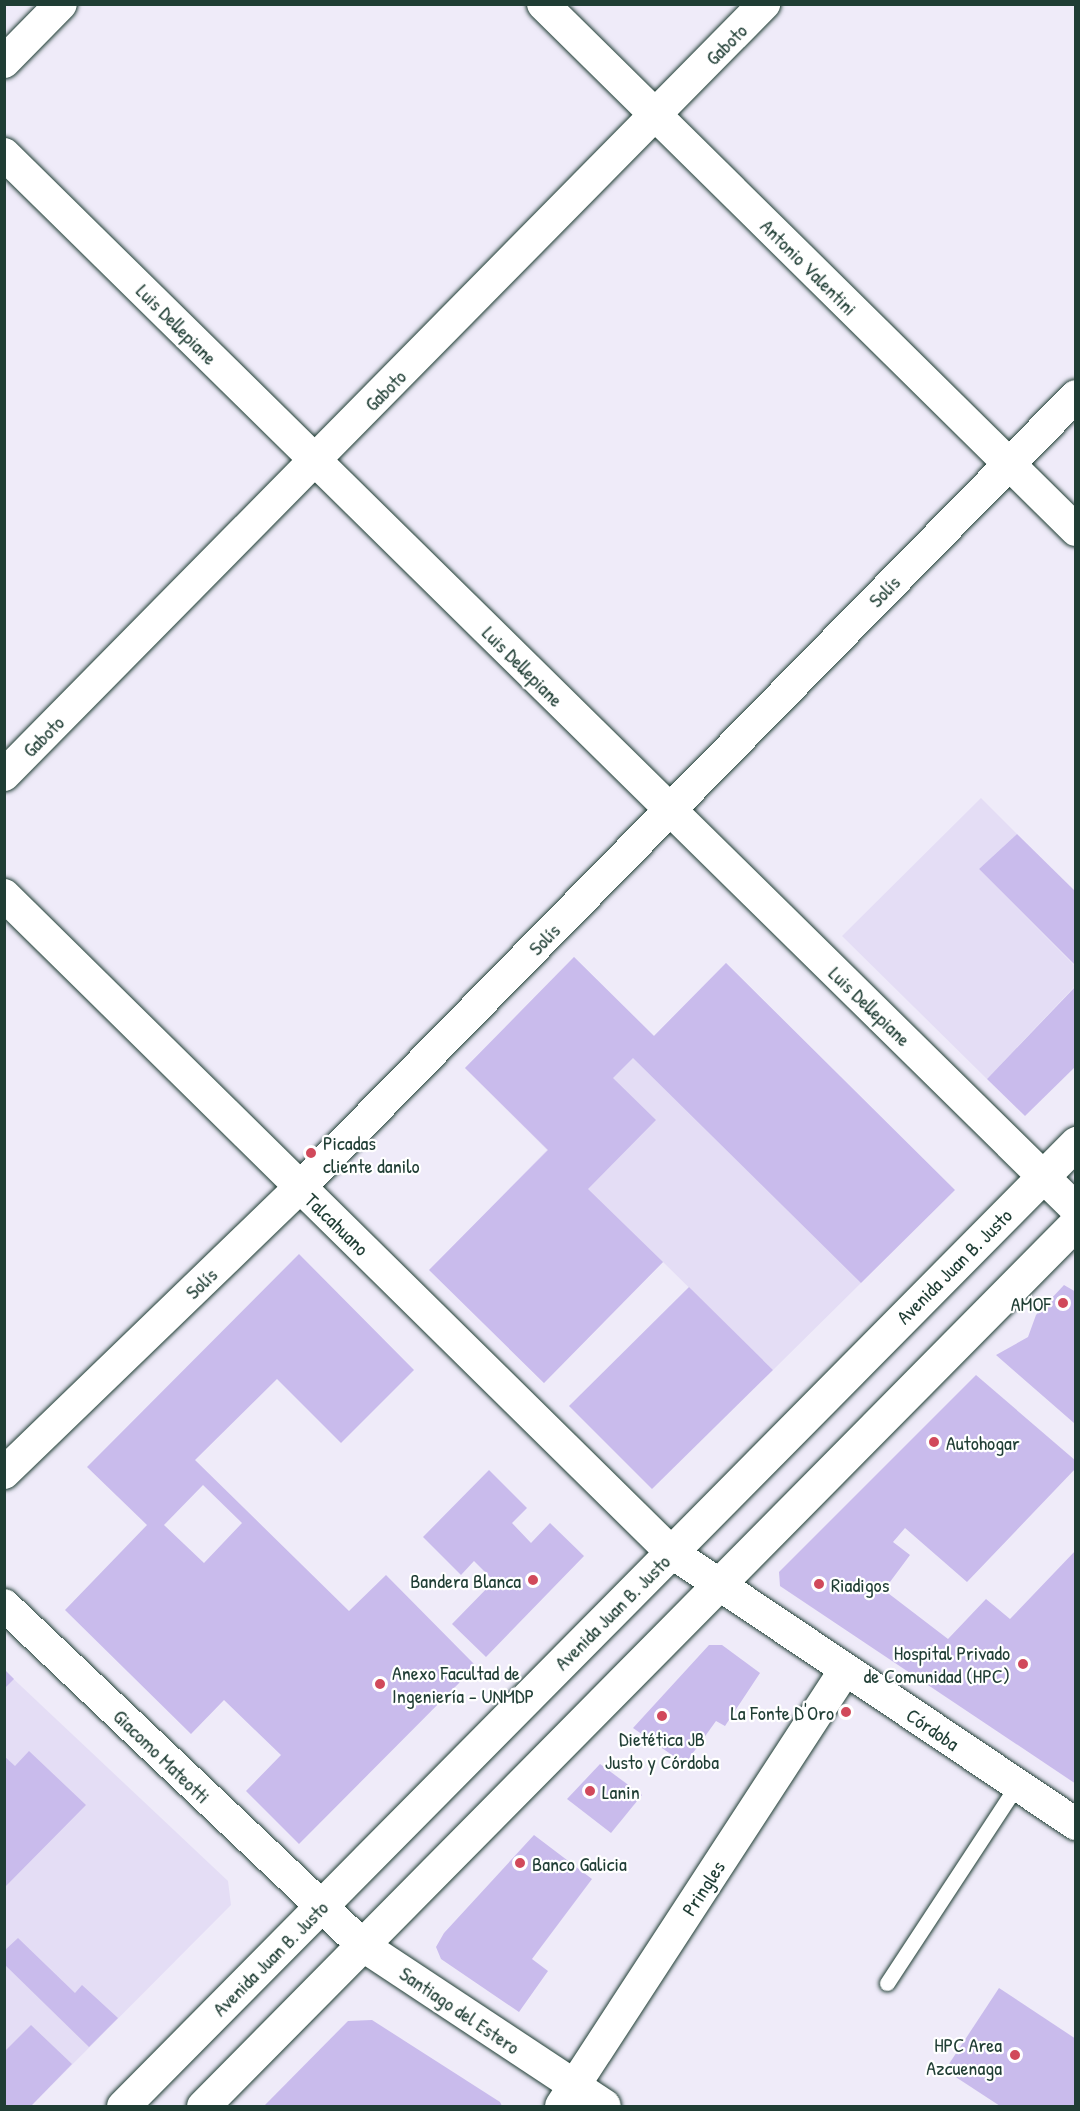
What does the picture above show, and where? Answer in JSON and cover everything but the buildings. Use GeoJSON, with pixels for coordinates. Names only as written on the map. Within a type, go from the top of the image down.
{"type":"FeatureCollection","features":[{"type":"Feature","properties":{"kind":"main road","name":"Avenida Juan B. Justo"},"geometry":{"type":"LineString","coordinates":[[123,2106],[1076,1143]]}},
{"type":"Feature","properties":{"kind":"main road"},"geometry":{"type":"LineString","coordinates":[[203,2106],[1076,1223]]}},
{"type":"Feature","properties":{"kind":"street"},"geometry":{"type":"LineString","coordinates":[[4,62],[61,4]]}},
{"type":"Feature","properties":{"kind":"street","name":"Antonio Valentini"},"geometry":{"type":"LineString","coordinates":[[543,4],[1076,530]]}},
{"type":"Feature","properties":{"kind":"street","name":"Gaboto"},"geometry":{"type":"LineString","coordinates":[[4,776],[764,4]]}},
{"type":"Feature","properties":{"kind":"street","name":"Luis Dellepiane"},"geometry":{"type":"LineString","coordinates":[[4,154],[1076,1209]]}},
{"type":"Feature","properties":{"kind":"street","name":"Solís"},"geometry":{"type":"LineString","coordinates":[[4,1473],[300,1187],[1076,396]]}},
{"type":"Feature","properties":{"kind":"street","name":"Talcahuano"},"geometry":{"type":"LineString","coordinates":[[4,895],[671,1552]]}},
{"type":"Feature","properties":{"kind":"street","name":"Córdoba"},"geometry":{"type":"LineString","coordinates":[[671,1552],[1076,1824]]}},
{"type":"Feature","properties":{"kind":"street","name":"Giacomo Mateotti"},"geometry":{"type":"LineString","coordinates":[[4,1605],[320,1907]]}},
{"type":"Feature","properties":{"kind":"street","name":"Pringles"},"geometry":{"type":"LineString","coordinates":[[567,2096],[845,1670]]}},
{"type":"Feature","properties":{"kind":"street","name":"Santiago del Estero"},"geometry":{"type":"LineString","coordinates":[[320,1907],[362,1945],[567,2096],[605,2106]]}},
{"type":"Feature","properties":{"kind":"lane"},"geometry":{"type":"LineString","coordinates":[[887,1983],[1017,1785]]}},
{"type":"Feature","properties":{"kind":"shaded area"},"geometry":{"type":"Polygon","coordinates":[[[981,798],[1017,834],[979,869],[1075,966],[1075,986],[987,1079],[842,936],[981,798]]]}},
{"type":"Feature","properties":{"kind":"shaded area"},"geometry":{"type":"Polygon","coordinates":[[[574,957],[654,1036],[726,963],[875,1112],[861,1283],[773,1370],[663,1262],[544,1383],[430,1270],[547,1150],[465,1068],[574,957]]]}},
{"type":"Feature","properties":{"kind":"shaded area"},"geometry":{"type":"Polygon","coordinates":[[[4,1670],[228,1881],[231,1905],[31,2106],[5,2106],[4,1670]]]}},
{"type":"Feature","properties":{"kind":"place","name":"Picadas cliente danilo"},"geometry":{"type":"Point","coordinates":[311,1153]}},
{"type":"Feature","properties":{"kind":"place","name":"AMOF"},"geometry":{"type":"Point","coordinates":[1063,1303]}},
{"type":"Feature","properties":{"kind":"place","name":"Autohogar"},"geometry":{"type":"Point","coordinates":[934,1442]}},
{"type":"Feature","properties":{"kind":"place","name":"Bandera Blanca"},"geometry":{"type":"Point","coordinates":[533,1580]}},
{"type":"Feature","properties":{"kind":"place","name":"Riadigos"},"geometry":{"type":"Point","coordinates":[819,1584]}},
{"type":"Feature","properties":{"kind":"place","name":"Hospital Privado de Comunidad (HPC)"},"geometry":{"type":"Point","coordinates":[1023,1664]}},
{"type":"Feature","properties":{"kind":"place","name":"Anexo Facultad de Ingeniería - UNMDP"},"geometry":{"type":"Point","coordinates":[380,1684]}},
{"type":"Feature","properties":{"kind":"place","name":"La Fonte D'Oro"},"geometry":{"type":"Point","coordinates":[846,1712]}},
{"type":"Feature","properties":{"kind":"place","name":"Dietética JB Justo y Córdoba"},"geometry":{"type":"Point","coordinates":[662,1716]}},
{"type":"Feature","properties":{"kind":"place","name":"Lanin"},"geometry":{"type":"Point","coordinates":[590,1791]}},
{"type":"Feature","properties":{"kind":"place","name":"Banco Galicia"},"geometry":{"type":"Point","coordinates":[520,1863]}},
{"type":"Feature","properties":{"kind":"place","name":"HPC Area Azcuenaga"},"geometry":{"type":"Point","coordinates":[1015,2055]}}]}
